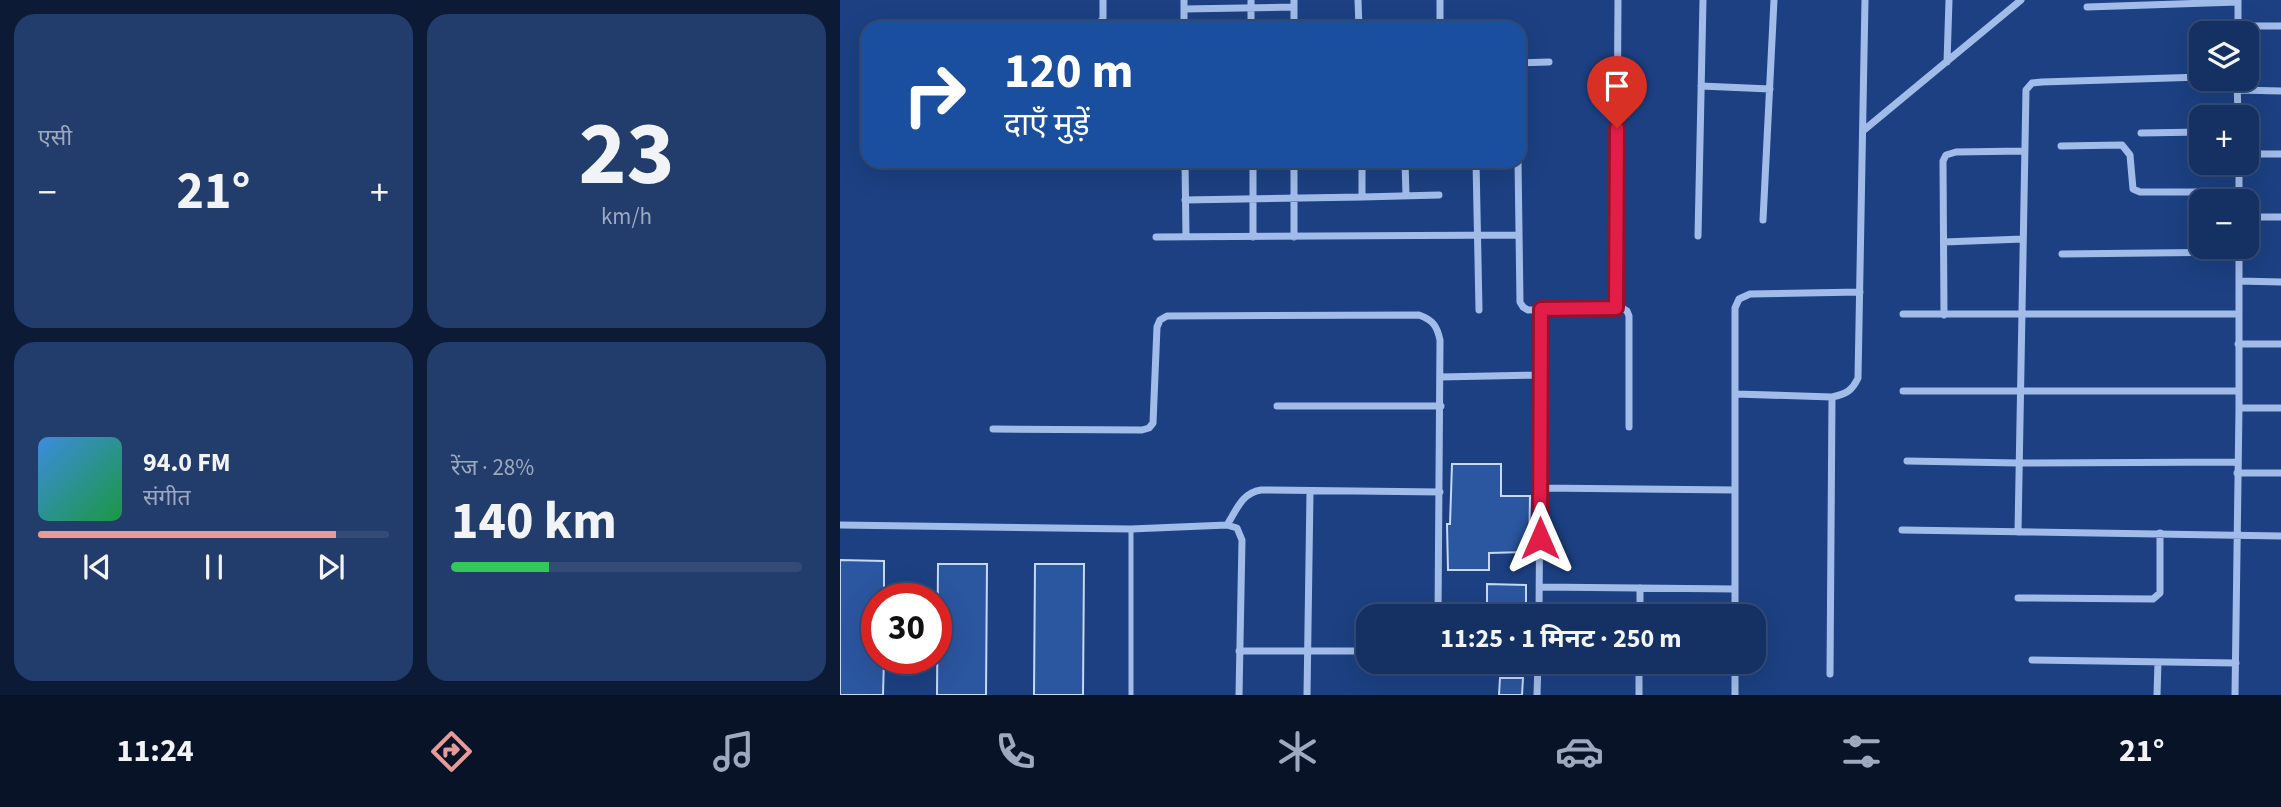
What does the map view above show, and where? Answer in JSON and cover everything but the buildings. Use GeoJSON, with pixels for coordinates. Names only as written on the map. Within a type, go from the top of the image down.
{"type":"FeatureCollection","features":[{"type":"Feature","properties":{"kind":"street"},"geometry":{"type":"LineString","coordinates":[[1101,21],[1102,0]]}},
{"type":"Feature","properties":{"kind":"street"},"geometry":{"type":"LineString","coordinates":[[1358,0],[1359,21]]}},
{"type":"Feature","properties":{"kind":"street"},"geometry":{"type":"LineString","coordinates":[[1440,0],[1440,21]]}},
{"type":"Feature","properties":{"kind":"street"},"geometry":{"type":"LineString","coordinates":[[1616,308],[1618,0]]}},
{"type":"Feature","properties":{"kind":"street"},"geometry":{"type":"LineString","coordinates":[[1698,236],[1703,0]]}},
{"type":"Feature","properties":{"kind":"street"},"geometry":{"type":"LineString","coordinates":[[1763,220],[1774,0]]}},
{"type":"Feature","properties":{"kind":"street"},"geometry":{"type":"LineString","coordinates":[[1736,394],[1832,397],[1846,394],[1854,388],[1858,378],[1865,0]]}},
{"type":"Feature","properties":{"kind":"street"},"geometry":{"type":"LineString","coordinates":[[1947,62],[1949,0]]}},
{"type":"Feature","properties":{"kind":"street"},"geometry":{"type":"LineString","coordinates":[[1864,130],[2021,0]]}},
{"type":"Feature","properties":{"kind":"street"},"geometry":{"type":"LineString","coordinates":[[2087,7],[2238,1],[2238,21]]}},
{"type":"Feature","properties":{"kind":"street"},"geometry":{"type":"LineString","coordinates":[[1184,4],[1294,3],[1294,21]]}},
{"type":"Feature","properties":{"kind":"street"},"geometry":{"type":"LineString","coordinates":[[2259,28],[2281,26]]}},
{"type":"Feature","properties":{"kind":"street"},"geometry":{"type":"LineString","coordinates":[[1526,63],[1549,62]]}},
{"type":"Feature","properties":{"kind":"street"},"geometry":{"type":"LineString","coordinates":[[2018,532],[2026,90],[2032,83],[2189,78]]}},
{"type":"Feature","properties":{"kind":"street"},"geometry":{"type":"LineString","coordinates":[[1701,86],[1770,89]]}},
{"type":"Feature","properties":{"kind":"street"},"geometry":{"type":"LineString","coordinates":[[2259,90],[2281,91]]}},
{"type":"Feature","properties":{"kind":"street"},"geometry":{"type":"LineString","coordinates":[[2141,133],[2189,132]]}},
{"type":"Feature","properties":{"kind":"street"},"geometry":{"type":"LineString","coordinates":[[2061,146],[2122,145],[2130,155],[2133,189],[2140,192],[2189,192]]}},
{"type":"Feature","properties":{"kind":"street"},"geometry":{"type":"LineString","coordinates":[[1944,315],[1943,161],[1946,155],[1956,152],[2024,151]]}},
{"type":"Feature","properties":{"kind":"street"},"geometry":{"type":"LineString","coordinates":[[2259,154],[2281,154]]}},
{"type":"Feature","properties":{"kind":"street"},"geometry":{"type":"LineString","coordinates":[[1185,168],[1186,237]]}},
{"type":"Feature","properties":{"kind":"street"},"geometry":{"type":"LineString","coordinates":[[1253,168],[1253,237]]}},
{"type":"Feature","properties":{"kind":"street"},"geometry":{"type":"LineString","coordinates":[[1294,168],[1294,236]]}},
{"type":"Feature","properties":{"kind":"street"},"geometry":{"type":"LineString","coordinates":[[1362,168],[1362,197]]}},
{"type":"Feature","properties":{"kind":"street"},"geometry":{"type":"LineString","coordinates":[[1405,168],[1406,195]]}},
{"type":"Feature","properties":{"kind":"street"},"geometry":{"type":"LineString","coordinates":[[1476,168],[1479,310]]}},
{"type":"Feature","properties":{"kind":"street"},"geometry":{"type":"LineString","coordinates":[[1518,168],[1520,302],[1528,310],[1616,308],[1627,311],[1629,427]]}},
{"type":"Feature","properties":{"kind":"street"},"geometry":{"type":"LineString","coordinates":[[1185,200],[1438,195]]}},
{"type":"Feature","properties":{"kind":"street"},"geometry":{"type":"LineString","coordinates":[[2259,217],[2281,217]]}},
{"type":"Feature","properties":{"kind":"street"},"geometry":{"type":"LineString","coordinates":[[1156,237],[1518,235]]}},
{"type":"Feature","properties":{"kind":"street"},"geometry":{"type":"LineString","coordinates":[[1944,242],[2023,239]]}},
{"type":"Feature","properties":{"kind":"street"},"geometry":{"type":"LineString","coordinates":[[2062,254],[2189,250]]}},
{"type":"Feature","properties":{"kind":"street"},"geometry":{"type":"LineString","coordinates":[[2235,695],[2239,259]]}},
{"type":"Feature","properties":{"kind":"street"},"geometry":{"type":"LineString","coordinates":[[2239,281],[2281,282]]}},
{"type":"Feature","properties":{"kind":"street"},"geometry":{"type":"LineString","coordinates":[[1735,604],[1735,308],[1740,299],[1750,294],[1860,292]]}},
{"type":"Feature","properties":{"kind":"street"},"geometry":{"type":"LineString","coordinates":[[1539,604],[1541,309]]}},
{"type":"Feature","properties":{"kind":"street"},"geometry":{"type":"LineString","coordinates":[[1903,314],[2239,314]]}},
{"type":"Feature","properties":{"kind":"street"},"geometry":{"type":"LineString","coordinates":[[993,429],[1149,428],[1153,423],[1157,327],[1160,320],[1167,316],[1419,315],[1431,320],[1437,329],[1441,406],[1438,604]]}},
{"type":"Feature","properties":{"kind":"street"},"geometry":{"type":"LineString","coordinates":[[2238,344],[2281,344]]}},
{"type":"Feature","properties":{"kind":"street"},"geometry":{"type":"LineString","coordinates":[[1440,377],[1541,375]]}},
{"type":"Feature","properties":{"kind":"street"},"geometry":{"type":"LineString","coordinates":[[1903,391],[2239,391]]}},
{"type":"Feature","properties":{"kind":"street"},"geometry":{"type":"LineString","coordinates":[[1830,674],[1832,397]]}},
{"type":"Feature","properties":{"kind":"street"},"geometry":{"type":"LineString","coordinates":[[1277,406],[1441,406]]}},
{"type":"Feature","properties":{"kind":"street"},"geometry":{"type":"LineString","coordinates":[[2239,408],[2281,408]]}},
{"type":"Feature","properties":{"kind":"street"},"geometry":{"type":"LineString","coordinates":[[1907,461],[2238,462]]}},
{"type":"Feature","properties":{"kind":"street"},"geometry":{"type":"LineString","coordinates":[[2237,473],[2281,473]]}},
{"type":"Feature","properties":{"kind":"street"},"geometry":{"type":"LineString","coordinates":[[1540,488],[1735,490]]}},
{"type":"Feature","properties":{"kind":"street"},"geometry":{"type":"LineString","coordinates":[[1227,524],[1243,498],[1251,492],[1440,492]]}},
{"type":"Feature","properties":{"kind":"street"},"geometry":{"type":"LineString","coordinates":[[1307,695],[1310,492]]}},
{"type":"Feature","properties":{"kind":"street"},"geometry":{"type":"LineString","coordinates":[[840,525],[1131,528],[1227,524],[1237,528],[1242,540],[1239,695]]}},
{"type":"Feature","properties":{"kind":"street"},"geometry":{"type":"LineString","coordinates":[[1902,530],[2281,536]]}},
{"type":"Feature","properties":{"kind":"street"},"geometry":{"type":"LineString","coordinates":[[2018,598],[2153,599],[2160,593],[2160,533]]}},
{"type":"Feature","properties":{"kind":"street"},"geometry":{"type":"LineString","coordinates":[[1540,587],[1735,589]]}},
{"type":"Feature","properties":{"kind":"street"},"geometry":{"type":"LineString","coordinates":[[1640,588],[1640,604]]}},
{"type":"Feature","properties":{"kind":"street"},"geometry":{"type":"LineString","coordinates":[[1239,651],[1356,651]]}},
{"type":"Feature","properties":{"kind":"street"},"geometry":{"type":"LineString","coordinates":[[2032,660],[2236,663]]}},
{"type":"Feature","properties":{"kind":"street"},"geometry":{"type":"LineString","coordinates":[[2157,695],[2158,662]]}},
{"type":"Feature","properties":{"kind":"street"},"geometry":{"type":"LineString","coordinates":[[1537,695],[1538,674]]}},
{"type":"Feature","properties":{"kind":"street"},"geometry":{"type":"LineString","coordinates":[[1639,674],[1639,695]]}},
{"type":"Feature","properties":{"kind":"street"},"geometry":{"type":"LineString","coordinates":[[1735,674],[1735,695]]}},
{"type":"Feature","properties":{"kind":"lane"},"geometry":{"type":"LineString","coordinates":[[1131,528],[1131,695]]}},
{"type":"Feature","properties":{"kind":"route"},"geometry":{"type":"LineString","coordinates":[[1540,538],[1541,309],[1616,308],[1617,128]]}}]}
